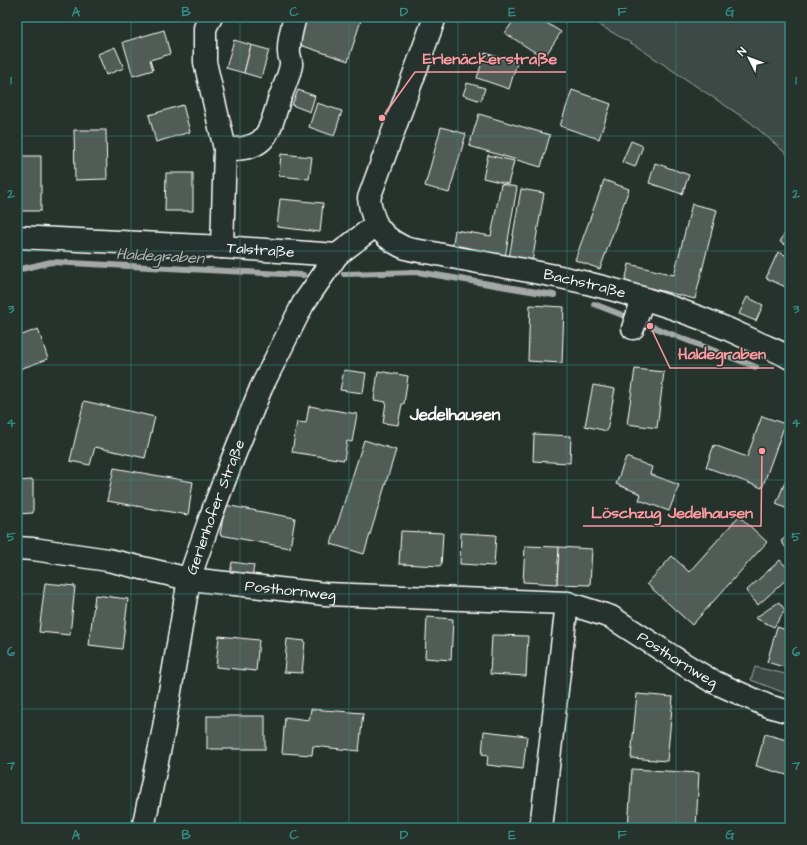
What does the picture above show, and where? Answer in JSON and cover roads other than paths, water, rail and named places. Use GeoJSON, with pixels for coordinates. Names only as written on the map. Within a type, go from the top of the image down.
{"type":"FeatureCollection","features":[{"type":"Feature","properties":{"kind":"street"},"geometry":{"type":"LineString","coordinates":[[225,149],[242,149],[254,146],[262,140],[270,129],[291,64],[289,53],[291,31],[295,17]]}},
{"type":"Feature","properties":{"kind":"street"},"geometry":{"type":"LineString","coordinates":[[376,225],[371,214],[369,198],[435,17]]}},
{"type":"Feature","properties":{"kind":"street"},"geometry":{"type":"LineString","coordinates":[[205,21],[205,62],[225,149],[222,247]]}},
{"type":"Feature","properties":{"kind":"street","name":"Gerlenhofer Straße"},"geometry":{"type":"LineString","coordinates":[[143,828],[163,733],[189,578],[211,516],[261,388],[303,304],[337,256],[376,225]]}},
{"type":"Feature","properties":{"kind":"street","name":"Bachstraße"},"geometry":{"type":"LineString","coordinates":[[376,225],[389,238],[402,247],[560,276],[638,313],[734,331],[789,355]]}},
{"type":"Feature","properties":{"kind":"street","name":"Talstraße"},"geometry":{"type":"LineString","coordinates":[[17,237],[222,247],[337,256]]}},
{"type":"Feature","properties":{"kind":"street","name":"Posthornweg"},"geometry":{"type":"LineString","coordinates":[[17,548],[108,560],[189,578],[325,594],[568,604],[611,618],[712,681],[768,706],[790,712]]}},
{"type":"Feature","properties":{"kind":"street"},"geometry":{"type":"LineString","coordinates":[[541,828],[568,604]]}},
{"type":"Feature","properties":{"kind":"waterway","name":"Haldegraben"},"geometry":{"type":"LineString","coordinates":[[17,270],[51,262],[303,275]]}},
{"type":"Feature","properties":{"kind":"waterway","name":"Haldegraben"},"geometry":{"type":"LineString","coordinates":[[344,274],[418,272],[554,295]]}},
{"type":"Feature","properties":{"kind":"waterway","name":"Haldegraben"},"geometry":{"type":"LineString","coordinates":[[594,304],[756,367]]}},
{"type":"Feature","properties":{"kind":"place","name":"Erlenäckerstraße"},"geometry":{"type":"Point","coordinates":[382,118]}},
{"type":"Feature","properties":{"kind":"place","name":"Haldegraben"},"geometry":{"type":"Point","coordinates":[650,326]}},
{"type":"Feature","properties":{"kind":"place","name":"Löschzug Jedelhausen"},"geometry":{"type":"Point","coordinates":[762,451]}},
{"type":"Feature","properties":{"kind":"district","name":"Jedelhausen"},"geometry":{"type":"Point","coordinates":[455,414]}}]}
